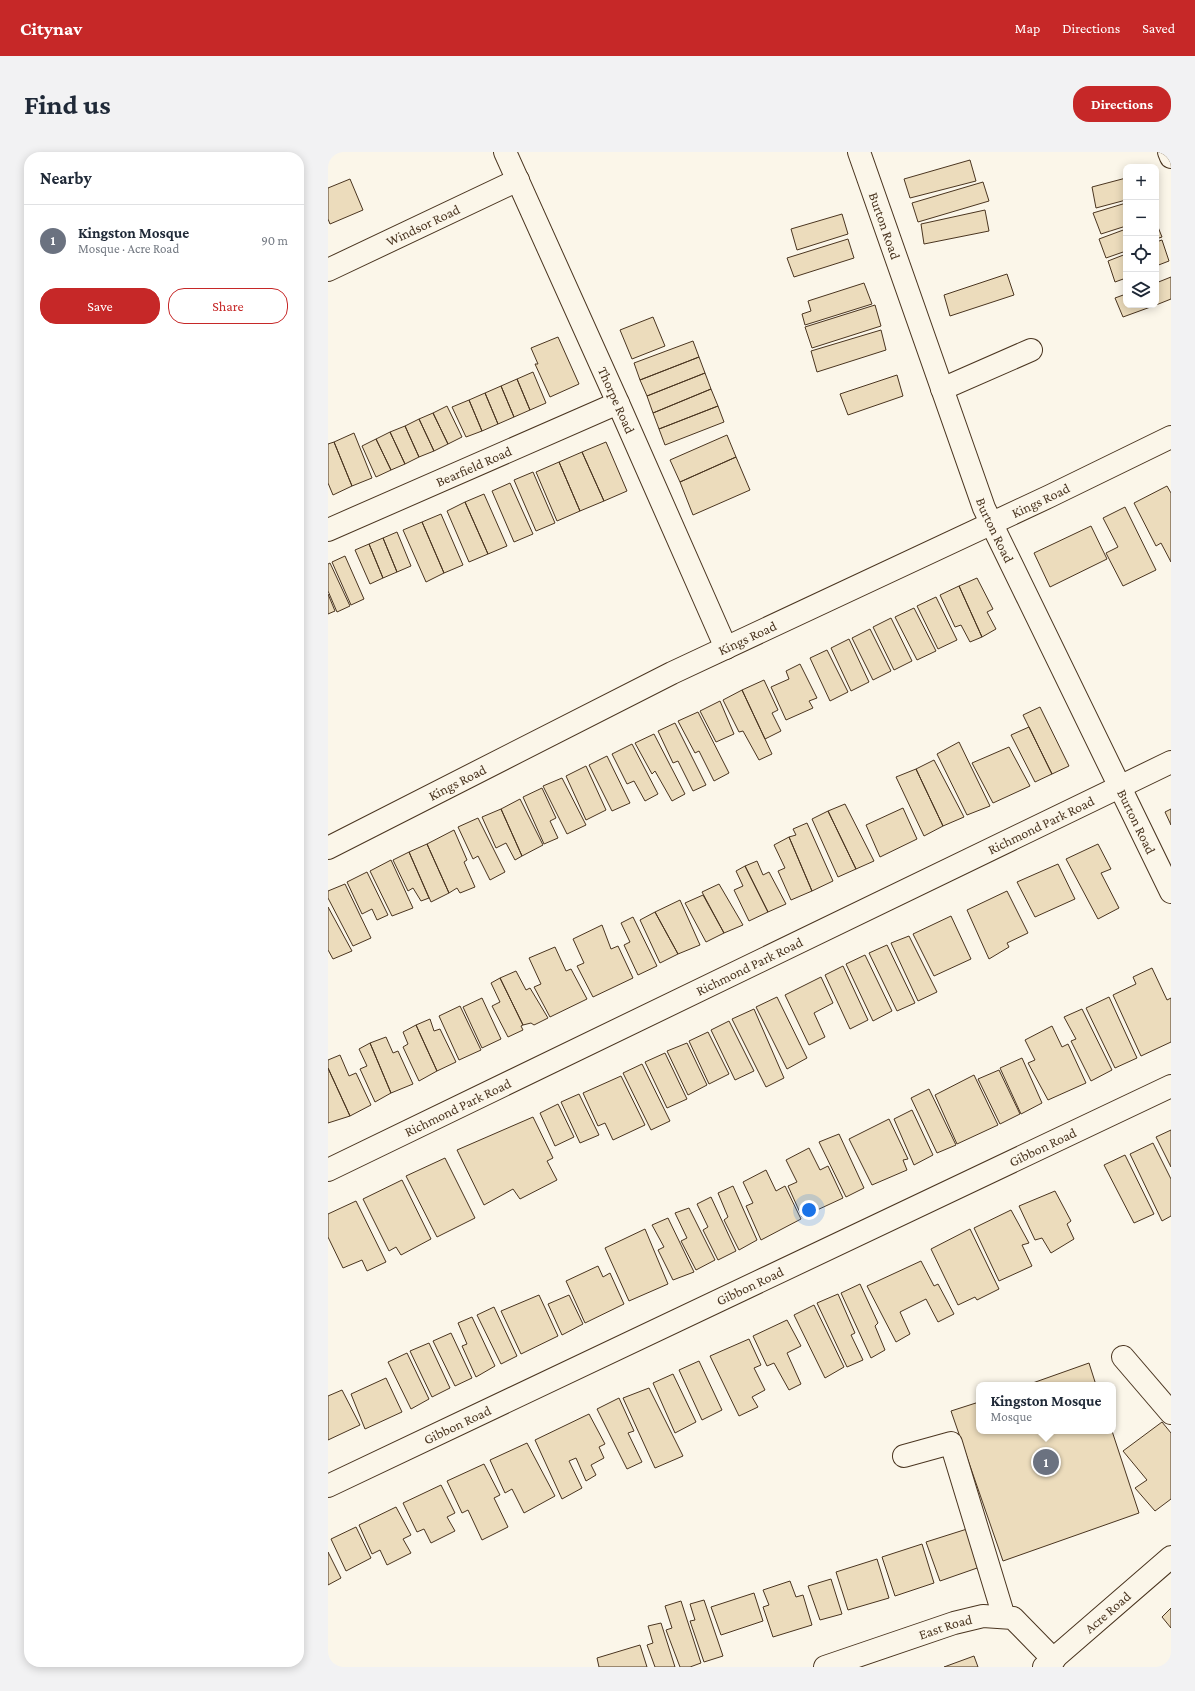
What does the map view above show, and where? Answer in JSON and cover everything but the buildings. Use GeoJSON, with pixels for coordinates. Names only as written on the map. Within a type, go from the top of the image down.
{"type":"FeatureCollection","features":[{"type":"Feature","properties":{"kind":"street","name":"Thorpe Road"},"geometry":{"type":"LineString","coordinates":[[504,152],[618,403],[726,648]]}},
{"type":"Feature","properties":{"kind":"street","name":"Burton Road"},"geometry":{"type":"LineString","coordinates":[[859,152],[984,508],[1171,892]]}},
{"type":"Feature","properties":{"kind":"street"},"geometry":{"type":"LineString","coordinates":[[1169,152],[1171,157]]}},
{"type":"Feature","properties":{"kind":"street","name":"Windsor Road"},"geometry":{"type":"LineString","coordinates":[[328,270],[518,180]]}},
{"type":"Feature","properties":{"kind":"street"},"geometry":{"type":"LineString","coordinates":[[942,389],[1032,350]]}},
{"type":"Feature","properties":{"kind":"street","name":"Bearfield Road"},"geometry":{"type":"LineString","coordinates":[[328,530],[618,403]]}},
{"type":"Feature","properties":{"kind":"street","name":"Kings Road"},"geometry":{"type":"LineString","coordinates":[[328,848],[672,673],[1171,437]]}},
{"type":"Feature","properties":{"kind":"street","name":"Richmond Park Road"},"geometry":{"type":"LineString","coordinates":[[328,1170],[1171,762]]}},
{"type":"Feature","properties":{"kind":"street","name":"Gibbon Road"},"geometry":{"type":"LineString","coordinates":[[328,1486],[1171,1086]]}},
{"type":"Feature","properties":{"kind":"street"},"geometry":{"type":"LineString","coordinates":[[1123,1357],[1171,1413]]}},
{"type":"Feature","properties":{"kind":"street"},"geometry":{"type":"LineString","coordinates":[[904,1456],[951,1443],[1004,1617]]}},
{"type":"Feature","properties":{"kind":"street","name":"Acre Road"},"geometry":{"type":"LineString","coordinates":[[1048,1665],[1171,1557]]}},
{"type":"Feature","properties":{"kind":"street","name":"East Road"},"geometry":{"type":"LineString","coordinates":[[825,1667],[954,1623],[984,1616],[1013,1618],[1048,1665]]}},
{"type":"Feature","properties":{"kind":"place","name":"Kingston Mosque"},"geometry":{"type":"Point","coordinates":[1046,1462]}}]}
